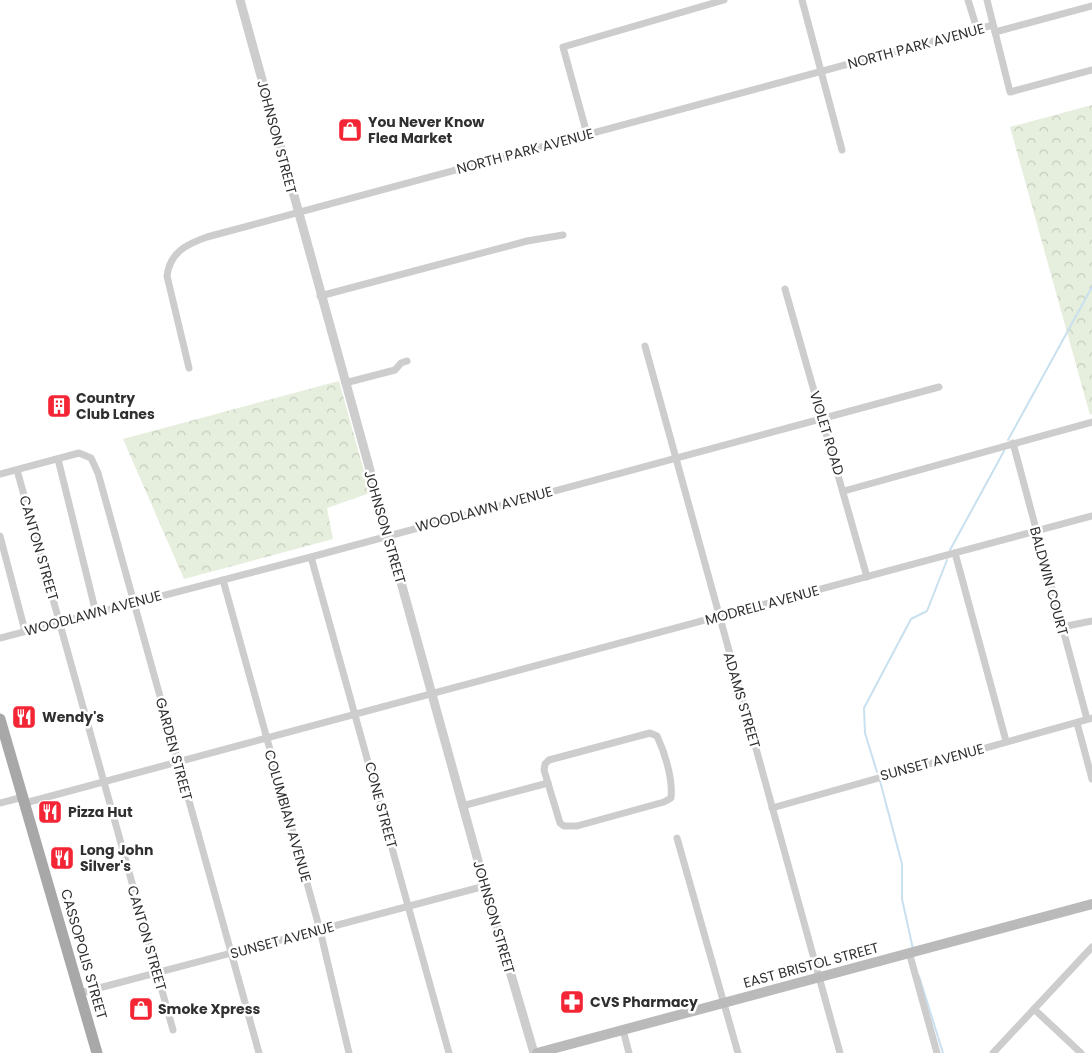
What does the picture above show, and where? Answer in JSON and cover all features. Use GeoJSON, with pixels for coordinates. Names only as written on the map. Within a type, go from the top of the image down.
{"type":"FeatureCollection","features":[{"type":"Feature","properties":{"kind":"main road","name":"CASSOPOLIS STREET"},"geometry":{"type":"LineString","coordinates":[[0,719],[97,1053]]}},
{"type":"Feature","properties":{"kind":"main road","name":"EAST BRISTOL STREET"},"geometry":{"type":"LineString","coordinates":[[536,1053],[1092,904]]}},
{"type":"Feature","properties":{"kind":"street","name":"JOHNSON STREET"},"geometry":{"type":"LineString","coordinates":[[240,0],[462,806],[536,1053]]}},
{"type":"Feature","properties":{"kind":"street"},"geometry":{"type":"LineString","coordinates":[[587,134],[563,46],[724,0]]}},
{"type":"Feature","properties":{"kind":"street"},"geometry":{"type":"LineString","coordinates":[[802,0],[842,150]]}},
{"type":"Feature","properties":{"kind":"street"},"geometry":{"type":"LineString","coordinates":[[968,0],[977,29]]}},
{"type":"Feature","properties":{"kind":"street"},"geometry":{"type":"LineString","coordinates":[[987,0],[1010,92],[1092,70]]}},
{"type":"Feature","properties":{"kind":"street","name":"NORTH PARK AVENUE"},"geometry":{"type":"LineString","coordinates":[[189,368],[166,276],[168,267],[175,255],[186,244],[207,236],[977,29],[994,29],[1092,6]]}},
{"type":"Feature","properties":{"kind":"street"},"geometry":{"type":"LineString","coordinates":[[320,296],[527,241],[563,235]]}},
{"type":"Feature","properties":{"kind":"street","name":"VIOLET ROAD"},"geometry":{"type":"LineString","coordinates":[[786,289],[867,577]]}},
{"type":"Feature","properties":{"kind":"street","name":"ADAMS STREET"},"geometry":{"type":"LineString","coordinates":[[645,346],[840,1053]]}},
{"type":"Feature","properties":{"kind":"street"},"geometry":{"type":"LineString","coordinates":[[345,383],[395,370],[400,364],[407,361]]}},
{"type":"Feature","properties":{"kind":"street","name":"WOODLAWN AVENUE"},"geometry":{"type":"LineString","coordinates":[[0,638],[311,557],[387,534],[676,459],[939,386]]}},
{"type":"Feature","properties":{"kind":"street"},"geometry":{"type":"LineString","coordinates":[[844,491],[1092,422]]}},
{"type":"Feature","properties":{"kind":"street","name":"BALDWIN COURT"},"geometry":{"type":"LineString","coordinates":[[1013,443],[1062,627],[1089,718]]}},
{"type":"Feature","properties":{"kind":"street","name":"GARDEN STREET"},"geometry":{"type":"LineString","coordinates":[[58,459],[79,453],[91,458],[98,473],[258,1053]]}},
{"type":"Feature","properties":{"kind":"street"},"geometry":{"type":"LineString","coordinates":[[0,474],[58,459],[96,613]]}},
{"type":"Feature","properties":{"kind":"street","name":"CANTON STREET"},"geometry":{"type":"LineString","coordinates":[[17,470],[173,1030]]}},
{"type":"Feature","properties":{"kind":"street","name":"MODRELL AVENUE"},"geometry":{"type":"LineString","coordinates":[[0,803],[24,800],[177,762],[1092,516]]}},
{"type":"Feature","properties":{"kind":"street"},"geometry":{"type":"LineString","coordinates":[[0,536],[25,631]]}},
{"type":"Feature","properties":{"kind":"street"},"geometry":{"type":"LineString","coordinates":[[954,553],[1006,741]]}},
{"type":"Feature","properties":{"kind":"street","name":"CONE STREET"},"geometry":{"type":"LineString","coordinates":[[311,557],[449,1053]]}},
{"type":"Feature","properties":{"kind":"street","name":"COLUMBIAN AVENUE"},"geometry":{"type":"LineString","coordinates":[[223,580],[320,930],[339,1003],[349,1053]]}},
{"type":"Feature","properties":{"kind":"street"},"geometry":{"type":"LineString","coordinates":[[1062,627],[1092,621]]}},
{"type":"Feature","properties":{"kind":"street","name":"SUNSET AVENUE"},"geometry":{"type":"LineString","coordinates":[[772,808],[1006,741],[1077,723],[1089,718]]}},
{"type":"Feature","properties":{"kind":"street"},"geometry":{"type":"LineString","coordinates":[[1077,723],[1092,779]]}},
{"type":"Feature","properties":{"kind":"street"},"geometry":{"type":"LineString","coordinates":[[650,733],[657,736],[660,742],[672,788],[671,798],[668,801],[569,828],[560,823],[548,783],[544,770],[545,764],[549,760],[650,733]]}},
{"type":"Feature","properties":{"kind":"street"},"geometry":{"type":"LineString","coordinates":[[462,806],[548,783]]}},
{"type":"Feature","properties":{"kind":"street"},"geometry":{"type":"LineString","coordinates":[[677,838],[738,1053]]}},
{"type":"Feature","properties":{"kind":"street","name":"SUNSET AVENUE"},"geometry":{"type":"LineString","coordinates":[[80,993],[485,886]]}},
{"type":"Feature","properties":{"kind":"street"},"geometry":{"type":"LineString","coordinates":[[993,1053],[1092,947]]}},
{"type":"Feature","properties":{"kind":"street"},"geometry":{"type":"LineString","coordinates":[[909,952],[937,1053]]}},
{"type":"Feature","properties":{"kind":"street"},"geometry":{"type":"LineString","coordinates":[[1034,1010],[1081,1053]]}},
{"type":"Feature","properties":{"kind":"street"},"geometry":{"type":"LineString","coordinates":[[622,1030],[629,1053]]}},
{"type":"Feature","properties":{"kind":"green space"},"geometry":{"type":"Polygon","coordinates":[[[1092,105],[1092,414],[1090,415],[1010,127],[1092,105]]]}},
{"type":"Feature","properties":{"kind":"green space"},"geometry":{"type":"Polygon","coordinates":[[[339,381],[370,493],[327,508],[333,539],[184,579],[123,439],[339,381]]]}},
{"type":"Feature","properties":{"kind":"waterway"},"geometry":{"type":"LineString","coordinates":[[1008,440],[1092,287]]}},
{"type":"Feature","properties":{"kind":"waterway"},"geometry":{"type":"LineString","coordinates":[[950,550],[1004,451]]}},
{"type":"Feature","properties":{"kind":"waterway"},"geometry":{"type":"LineString","coordinates":[[877,772],[865,733],[864,708],[911,619],[927,611],[947,560]]}},
{"type":"Feature","properties":{"kind":"waterway"},"geometry":{"type":"LineString","coordinates":[[880,781],[902,864],[902,899],[913,949]]}},
{"type":"Feature","properties":{"kind":"waterway"},"geometry":{"type":"LineString","coordinates":[[919,976],[943,1053]]}},
{"type":"Feature","properties":{"kind":"place","name":"You Never Know Flea Market"},"geometry":{"type":"Point","coordinates":[350,130]}},
{"type":"Feature","properties":{"kind":"place","name":"Country Club Lanes"},"geometry":{"type":"Point","coordinates":[59,406]}},
{"type":"Feature","properties":{"kind":"place","name":"Wendy's"},"geometry":{"type":"Point","coordinates":[24,717]}},
{"type":"Feature","properties":{"kind":"place","name":"Pizza Hut"},"geometry":{"type":"Point","coordinates":[50,812]}},
{"type":"Feature","properties":{"kind":"place","name":"Long John Silver's"},"geometry":{"type":"Point","coordinates":[62,858]}},
{"type":"Feature","properties":{"kind":"place","name":"CVS Pharmacy"},"geometry":{"type":"Point","coordinates":[572,1002]}},
{"type":"Feature","properties":{"kind":"place","name":"Smoke Xpress"},"geometry":{"type":"Point","coordinates":[141,1009]}}]}
